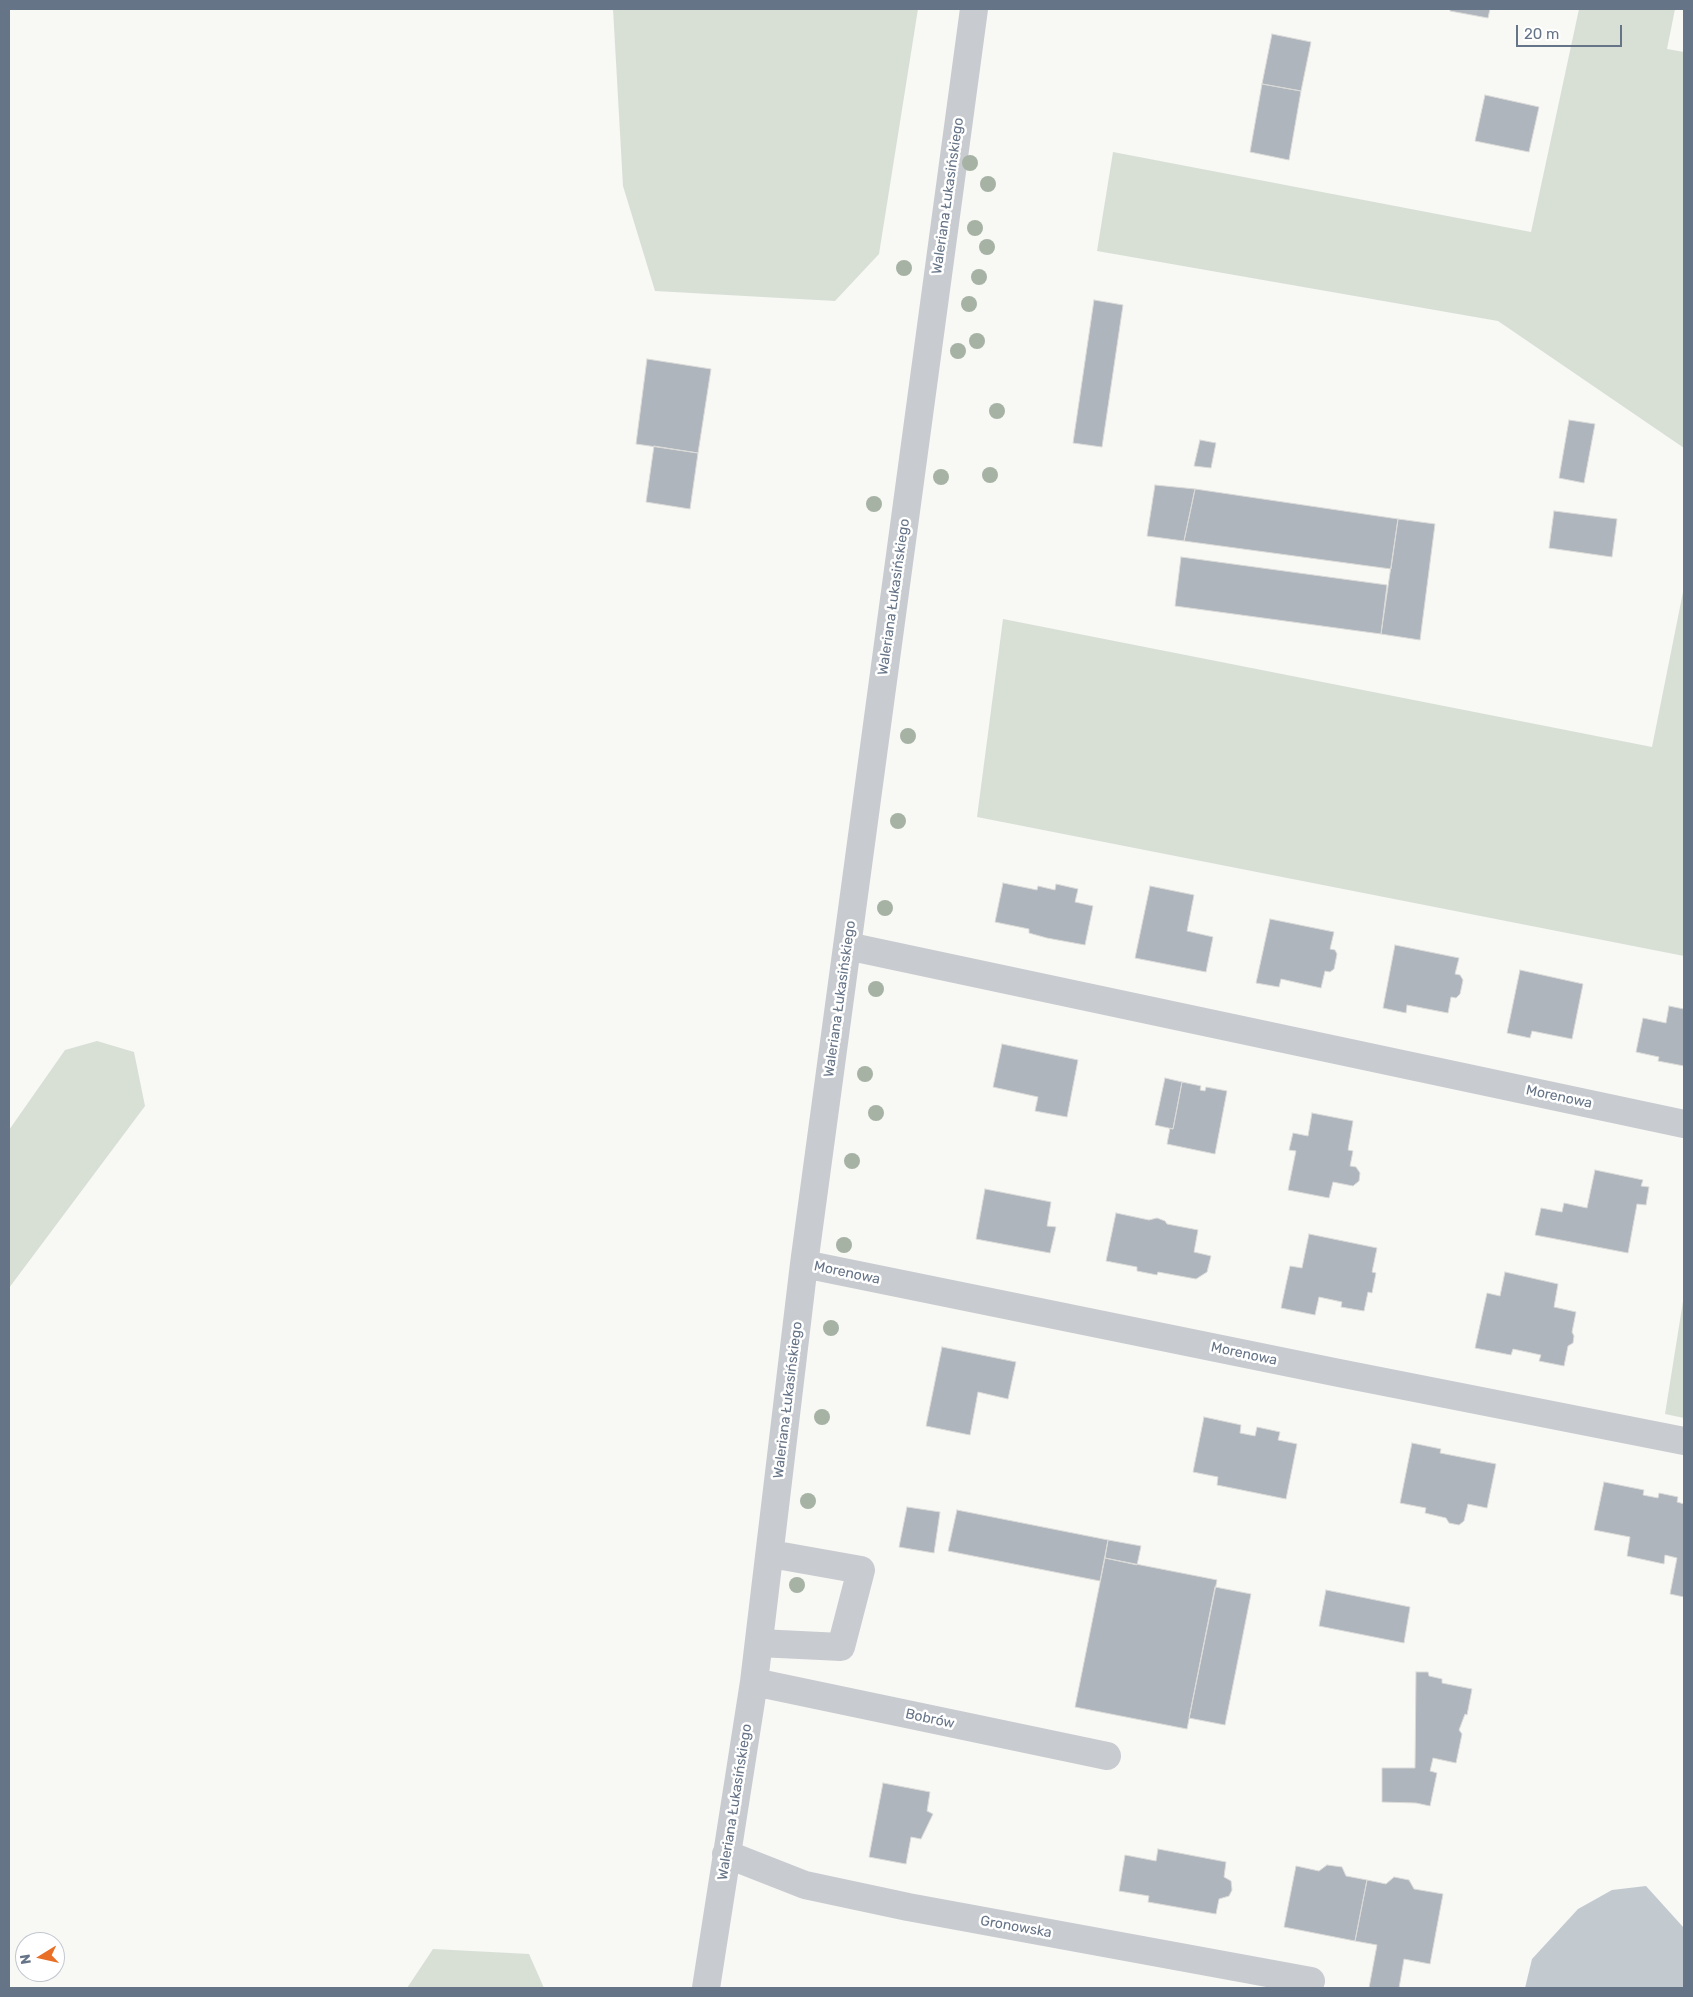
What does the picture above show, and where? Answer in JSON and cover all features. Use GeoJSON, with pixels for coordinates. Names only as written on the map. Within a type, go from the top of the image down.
{"type":"FeatureCollection","features":[{"type":"Feature","properties":{"kind":"street","name":"Waleriana Łukasińskiego"},"geometry":{"type":"LineString","coordinates":[[706,1988],[754,1682],[804,1264],[974,9]]}},
{"type":"Feature","properties":{"kind":"street","name":"Morenowa"},"geometry":{"type":"LineString","coordinates":[[847,946],[1684,1124]]}},
{"type":"Feature","properties":{"kind":"street","name":"Morenowa"},"geometry":{"type":"LineString","coordinates":[[804,1264],[1684,1441]]}},
{"type":"Feature","properties":{"kind":"street"},"geometry":{"type":"LineString","coordinates":[[759,1642],[841,1647],[861,1570],[770,1554]]}},
{"type":"Feature","properties":{"kind":"street","name":"Bobrów"},"geometry":{"type":"LineString","coordinates":[[754,1682],[1107,1756]]}},
{"type":"Feature","properties":{"kind":"street","name":"Gronowska"},"geometry":{"type":"LineString","coordinates":[[726,1854],[806,1885],[908,1907],[1311,1981]]}},
{"type":"Feature","properties":{"kind":"shaded area"},"geometry":{"type":"Polygon","coordinates":[[[613,9],[918,9],[879,254],[835,301],[655,291],[623,186],[613,9]]]}},
{"type":"Feature","properties":{"kind":"shaded area"},"geometry":{"type":"Polygon","coordinates":[[[1579,9],[1675,9],[1667,49],[1684,52],[1684,448],[1498,321],[1097,251],[1113,152],[1531,232],[1579,9]]]}},
{"type":"Feature","properties":{"kind":"shaded area"},"geometry":{"type":"Polygon","coordinates":[[[1684,587],[1684,956],[977,817],[1003,619],[1652,747],[1684,587]]]}},
{"type":"Feature","properties":{"kind":"shaded area"},"geometry":{"type":"Polygon","coordinates":[[[97,1041],[134,1052],[145,1106],[9,1288],[9,1130],[65,1050],[97,1041]]]}},
{"type":"Feature","properties":{"kind":"shaded area"},"geometry":{"type":"Polygon","coordinates":[[[1684,1295],[1684,1418],[1665,1414],[1684,1295]]]}},
{"type":"Feature","properties":{"kind":"shaded area"},"geometry":{"type":"Polygon","coordinates":[[[1646,1886],[1684,1928],[1684,1988],[1525,1988],[1532,1959],[1578,1909],[1612,1890],[1646,1886]]]}},
{"type":"Feature","properties":{"kind":"shaded area"},"geometry":{"type":"Polygon","coordinates":[[[433,1949],[529,1954],[544,1988],[407,1988],[433,1949]]]}},
{"type":"Feature","properties":{"kind":"building"},"geometry":{"type":"Polygon","coordinates":[[[1450,9],[1490,9],[1488,18],[1450,11],[1450,9]]]}},
{"type":"Feature","properties":{"kind":"building"},"geometry":{"type":"Polygon","coordinates":[[[1272,34],[1311,42],[1301,91],[1262,84],[1272,34]]]}},
{"type":"Feature","properties":{"kind":"building"},"geometry":{"type":"Polygon","coordinates":[[[1262,84],[1301,91],[1289,160],[1250,152],[1262,84]]]}},
{"type":"Feature","properties":{"kind":"building"},"geometry":{"type":"Polygon","coordinates":[[[1485,95],[1539,107],[1529,152],[1475,141],[1485,95]]]}},
{"type":"Feature","properties":{"kind":"building"},"geometry":{"type":"Polygon","coordinates":[[[1094,300],[1123,305],[1102,447],[1073,443],[1094,300]]]}},
{"type":"Feature","properties":{"kind":"building"},"geometry":{"type":"Polygon","coordinates":[[[647,359],[711,369],[698,453],[636,444],[647,359]]]}},
{"type":"Feature","properties":{"kind":"building"},"geometry":{"type":"Polygon","coordinates":[[[1569,420],[1595,424],[1584,483],[1559,478],[1569,420]]]}},
{"type":"Feature","properties":{"kind":"building"},"geometry":{"type":"Polygon","coordinates":[[[1200,440],[1216,443],[1211,468],[1194,466],[1200,440]]]}},
{"type":"Feature","properties":{"kind":"building"},"geometry":{"type":"Polygon","coordinates":[[[654,446],[698,453],[690,509],[646,502],[654,446]]]}},
{"type":"Feature","properties":{"kind":"building"},"geometry":{"type":"Polygon","coordinates":[[[1155,485],[1195,489],[1184,541],[1147,536],[1155,485]]]}},
{"type":"Feature","properties":{"kind":"building"},"geometry":{"type":"Polygon","coordinates":[[[1195,489],[1398,519],[1391,569],[1184,541],[1195,489]]]}},
{"type":"Feature","properties":{"kind":"building"},"geometry":{"type":"Polygon","coordinates":[[[1554,511],[1617,519],[1612,557],[1549,548],[1554,511]]]}},
{"type":"Feature","properties":{"kind":"building"},"geometry":{"type":"Polygon","coordinates":[[[1398,519],[1435,524],[1420,640],[1381,634],[1398,519]]]}},
{"type":"Feature","properties":{"kind":"building"},"geometry":{"type":"Polygon","coordinates":[[[1181,557],[1387,585],[1381,634],[1175,606],[1181,557]]]}},
{"type":"Feature","properties":{"kind":"building"},"geometry":{"type":"Polygon","coordinates":[[[1003,883],[1037,890],[1038,886],[1055,890],[1056,884],[1078,889],[1075,902],[1093,906],[1085,945],[1047,938],[1029,933],[1029,929],[995,922],[1003,883]]]}},
{"type":"Feature","properties":{"kind":"building"},"geometry":{"type":"Polygon","coordinates":[[[1150,886],[1194,895],[1187,931],[1213,937],[1206,972],[1135,958],[1150,886]]]}},
{"type":"Feature","properties":{"kind":"building"},"geometry":{"type":"Polygon","coordinates":[[[1270,919],[1334,932],[1330,949],[1335,950],[1337,954],[1334,969],[1330,972],[1325,971],[1321,988],[1281,979],[1279,987],[1256,983],[1270,919]]]}},
{"type":"Feature","properties":{"kind":"building"},"geometry":{"type":"Polygon","coordinates":[[[1395,945],[1459,958],[1455,974],[1460,975],[1463,980],[1460,994],[1456,998],[1451,997],[1448,1013],[1407,1005],[1406,1013],[1383,1008],[1395,945]]]}},
{"type":"Feature","properties":{"kind":"building"},"geometry":{"type":"Polygon","coordinates":[[[1520,970],[1583,984],[1572,1039],[1532,1031],[1530,1038],[1507,1033],[1520,970]]]}},
{"type":"Feature","properties":{"kind":"building"},"geometry":{"type":"Polygon","coordinates":[[[1669,1006],[1684,1009],[1684,1066],[1658,1061],[1659,1057],[1636,1052],[1643,1018],[1666,1023],[1669,1006]]]}},
{"type":"Feature","properties":{"kind":"building"},"geometry":{"type":"Polygon","coordinates":[[[1002,1044],[1078,1060],[1067,1117],[1035,1111],[1038,1097],[993,1087],[1002,1044]]]}},
{"type":"Feature","properties":{"kind":"building"},"geometry":{"type":"Polygon","coordinates":[[[1165,1078],[1182,1082],[1173,1129],[1155,1125],[1165,1078]]]}},
{"type":"Feature","properties":{"kind":"building"},"geometry":{"type":"Polygon","coordinates":[[[1182,1082],[1201,1086],[1200,1090],[1205,1091],[1206,1087],[1227,1091],[1215,1154],[1167,1144],[1170,1128],[1173,1129],[1182,1082]]]}},
{"type":"Feature","properties":{"kind":"building"},"geometry":{"type":"Polygon","coordinates":[[[1312,1113],[1353,1121],[1348,1150],[1353,1151],[1350,1166],[1356,1167],[1360,1173],[1359,1181],[1353,1186],[1333,1182],[1329,1198],[1288,1190],[1296,1151],[1289,1150],[1293,1133],[1308,1136],[1312,1113]]]}},
{"type":"Feature","properties":{"kind":"building"},"geometry":{"type":"Polygon","coordinates":[[[1595,1170],[1643,1180],[1641,1186],[1649,1187],[1646,1205],[1637,1204],[1628,1253],[1535,1235],[1541,1208],[1562,1212],[1564,1203],[1587,1208],[1595,1170]]]}},
{"type":"Feature","properties":{"kind":"building"},"geometry":{"type":"Polygon","coordinates":[[[985,1189],[1051,1202],[1047,1226],[1056,1227],[1050,1253],[976,1239],[985,1189]]]}},
{"type":"Feature","properties":{"kind":"building"},"geometry":{"type":"Polygon","coordinates":[[[1116,1213],[1149,1220],[1157,1218],[1165,1221],[1167,1224],[1198,1230],[1194,1252],[1211,1256],[1207,1272],[1196,1279],[1158,1272],[1157,1275],[1137,1271],[1137,1267],[1106,1261],[1116,1213]]]}},
{"type":"Feature","properties":{"kind":"building"},"geometry":{"type":"Polygon","coordinates":[[[1309,1234],[1377,1248],[1372,1272],[1376,1273],[1372,1293],[1368,1292],[1364,1311],[1341,1307],[1342,1302],[1319,1297],[1315,1315],[1281,1308],[1290,1266],[1302,1268],[1309,1234]]]}},
{"type":"Feature","properties":{"kind":"building"},"geometry":{"type":"Polygon","coordinates":[[[1505,1272],[1558,1284],[1554,1307],[1576,1312],[1572,1332],[1574,1336],[1573,1343],[1568,1346],[1564,1366],[1539,1361],[1541,1355],[1513,1349],[1511,1355],[1475,1348],[1487,1293],[1500,1296],[1505,1272]]]}},
{"type":"Feature","properties":{"kind":"building"},"geometry":{"type":"Polygon","coordinates":[[[942,1347],[1016,1362],[1008,1399],[978,1392],[970,1435],[926,1426],[942,1347]]]}},
{"type":"Feature","properties":{"kind":"building"},"geometry":{"type":"Polygon","coordinates":[[[1204,1417],[1241,1425],[1240,1433],[1255,1436],[1257,1427],[1280,1432],[1278,1440],[1297,1444],[1286,1499],[1217,1485],[1218,1477],[1193,1472],[1204,1417]]]}},
{"type":"Feature","properties":{"kind":"building"},"geometry":{"type":"Polygon","coordinates":[[[1412,1443],[1441,1449],[1440,1453],[1496,1464],[1487,1508],[1468,1504],[1464,1521],[1459,1525],[1449,1523],[1446,1518],[1425,1513],[1426,1508],[1400,1503],[1412,1443]]]}},
{"type":"Feature","properties":{"kind":"building"},"geometry":{"type":"Polygon","coordinates":[[[1604,1482],[1644,1490],[1643,1495],[1658,1498],[1659,1493],[1678,1497],[1677,1502],[1684,1504],[1684,1597],[1670,1594],[1677,1558],[1665,1555],[1664,1564],[1627,1556],[1630,1537],[1594,1530],[1604,1482]]]}},
{"type":"Feature","properties":{"kind":"building"},"geometry":{"type":"Polygon","coordinates":[[[907,1507],[940,1512],[934,1553],[899,1547],[907,1507]]]}},
{"type":"Feature","properties":{"kind":"building"},"geometry":{"type":"Polygon","coordinates":[[[957,1510],[1108,1540],[1100,1581],[948,1551],[957,1510]]]}},
{"type":"Feature","properties":{"kind":"building"},"geometry":{"type":"Polygon","coordinates":[[[1108,1540],[1141,1546],[1137,1565],[1105,1558],[1108,1540]]]}},
{"type":"Feature","properties":{"kind":"building"},"geometry":{"type":"Polygon","coordinates":[[[1105,1558],[1217,1580],[1187,1729],[1075,1707],[1105,1558]]]}},
{"type":"Feature","properties":{"kind":"building"},"geometry":{"type":"Polygon","coordinates":[[[1215,1587],[1251,1594],[1225,1725],[1189,1718],[1215,1587]]]}},
{"type":"Feature","properties":{"kind":"building"},"geometry":{"type":"Polygon","coordinates":[[[1326,1590],[1410,1607],[1404,1643],[1319,1626],[1326,1590]]]}},
{"type":"Feature","properties":{"kind":"building"},"geometry":{"type":"Polygon","coordinates":[[[1416,1672],[1428,1672],[1429,1676],[1442,1679],[1442,1683],[1472,1689],[1467,1715],[1465,1714],[1459,1730],[1462,1734],[1456,1763],[1433,1758],[1430,1771],[1437,1773],[1430,1806],[1416,1803],[1382,1802],[1382,1768],[1415,1768],[1416,1672]]]}},
{"type":"Feature","properties":{"kind":"building"},"geometry":{"type":"Polygon","coordinates":[[[883,1783],[930,1792],[927,1811],[933,1814],[921,1839],[911,1837],[906,1864],[869,1857],[883,1783]]]}},
{"type":"Feature","properties":{"kind":"building"},"geometry":{"type":"Polygon","coordinates":[[[1158,1849],[1226,1862],[1224,1877],[1231,1881],[1232,1890],[1229,1896],[1219,1899],[1216,1914],[1148,1902],[1149,1896],[1119,1891],[1125,1855],[1156,1861],[1158,1849]]]}},
{"type":"Feature","properties":{"kind":"building"},"geometry":{"type":"Polygon","coordinates":[[[1327,1865],[1342,1867],[1346,1876],[1367,1880],[1355,1941],[1284,1927],[1296,1866],[1319,1871],[1327,1865]]]}},
{"type":"Feature","properties":{"kind":"building"},"geometry":{"type":"Polygon","coordinates":[[[1394,1877],[1409,1880],[1414,1889],[1443,1894],[1430,1964],[1404,1959],[1399,1988],[1369,1988],[1377,1945],[1355,1941],[1367,1880],[1386,1884],[1394,1877]]]}}]}
